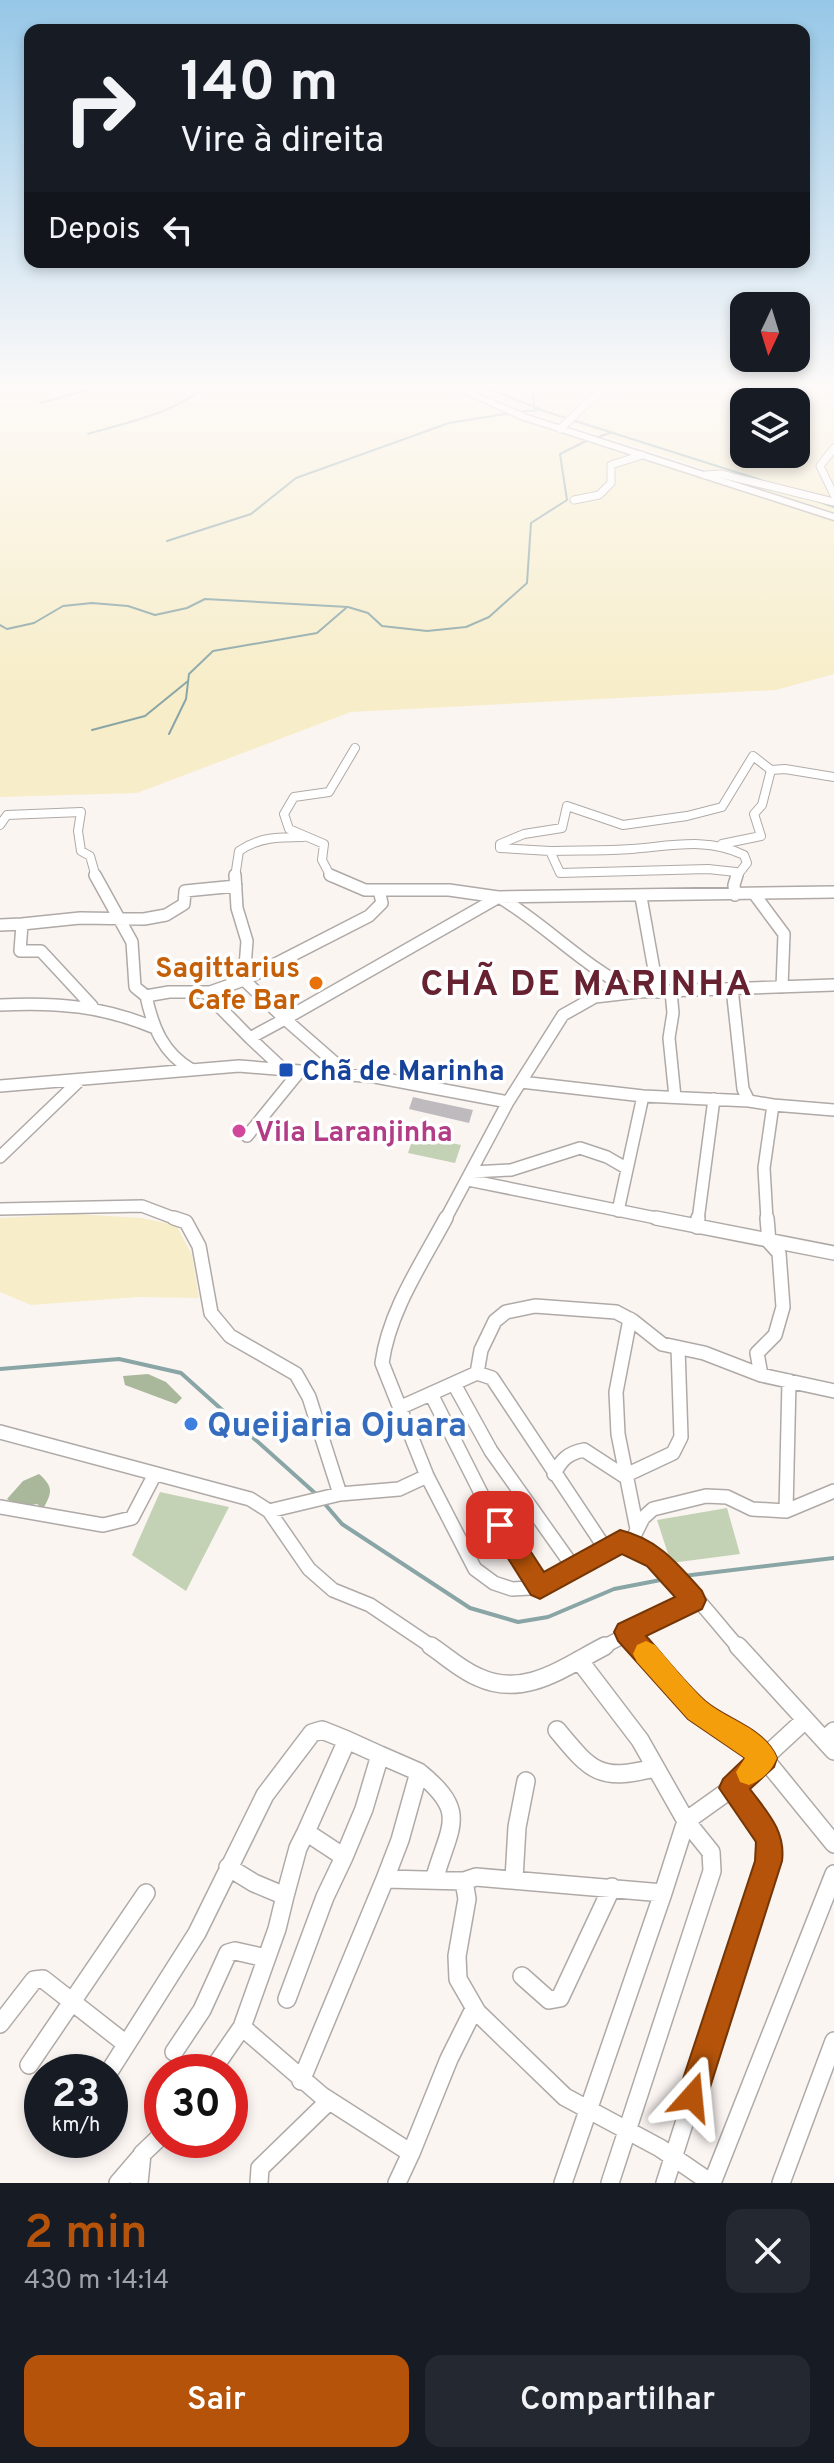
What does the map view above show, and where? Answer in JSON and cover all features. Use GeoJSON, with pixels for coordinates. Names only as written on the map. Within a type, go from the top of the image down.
{"type":"FeatureCollection","features":[{"type":"Feature","properties":{"kind":"main road"},"geometry":{"type":"LineString","coordinates":[[738,486],[834,517]]}},
{"type":"Feature","properties":{"kind":"street"},"geometry":{"type":"LineString","coordinates":[[574,500],[599,495],[608,486]]}},
{"type":"Feature","properties":{"kind":"street"},"geometry":{"type":"LineString","coordinates":[[769,486],[834,502]]}},
{"type":"Feature","properties":{"kind":"street"},"geometry":{"type":"LineString","coordinates":[[355,748],[329,792],[294,797],[284,814],[289,829],[324,844],[322,860],[331,878],[365,890],[449,890],[499,897],[834,892]]}},
{"type":"Feature","properties":{"kind":"street"},"geometry":{"type":"LineString","coordinates":[[735,895],[736,872],[747,863],[744,855],[736,850],[671,843],[631,849],[550,851],[500,848],[500,844],[524,834],[562,828],[567,806],[623,825],[722,807],[753,756],[771,770],[785,769],[834,777]]}},
{"type":"Feature","properties":{"kind":"street"},"geometry":{"type":"LineString","coordinates":[[709,845],[761,836],[754,814],[762,805],[771,770]]}},
{"type":"Feature","properties":{"kind":"street"},"geometry":{"type":"LineString","coordinates":[[0,825],[7,815],[81,812],[78,831],[81,851],[90,856],[94,873],[132,942],[135,987],[146,996],[155,1028],[173,1061],[192,1071]]}},
{"type":"Feature","properties":{"kind":"street"},"geometry":{"type":"LineString","coordinates":[[244,980],[247,941],[237,908],[239,851],[250,842],[266,837],[303,837]]}},
{"type":"Feature","properties":{"kind":"street"},"geometry":{"type":"LineString","coordinates":[[550,851],[560,873],[708,869],[736,872]]}},
{"type":"Feature","properties":{"kind":"street"},"geometry":{"type":"LineString","coordinates":[[0,925],[98,918],[121,920],[177,911],[184,904],[185,891],[236,886]]}},
{"type":"Feature","properties":{"kind":"street"},"geometry":{"type":"LineString","coordinates":[[146,996],[169,992],[205,992],[244,980],[369,916],[382,903],[379,890]]}},
{"type":"Feature","properties":{"kind":"street"},"geometry":{"type":"LineString","coordinates":[[755,895],[784,934],[782,987]]}},
{"type":"Feature","properties":{"kind":"street"},"geometry":{"type":"LineString","coordinates":[[499,897],[531,916],[607,978],[621,987],[638,992]]}},
{"type":"Feature","properties":{"kind":"street"},"geometry":{"type":"LineString","coordinates":[[250,1038],[499,897]]}},
{"type":"Feature","properties":{"kind":"street"},"geometry":{"type":"LineString","coordinates":[[531,916],[525,904],[536,897]]}},
{"type":"Feature","properties":{"kind":"street"},"geometry":{"type":"LineString","coordinates":[[641,897],[658,992]]}},
{"type":"Feature","properties":{"kind":"street"},"geometry":{"type":"LineString","coordinates":[[22,924],[20,951],[41,951],[92,1006]]}},
{"type":"Feature","properties":{"kind":"street"},"geometry":{"type":"LineString","coordinates":[[244,980],[350,1075]]}},
{"type":"Feature","properties":{"kind":"street"},"geometry":{"type":"LineString","coordinates":[[831,1740],[805,1720],[656,1557],[630,1544],[620,1542],[605,1548],[540,1587],[522,1591],[501,1587],[481,1575],[427,1476],[382,1363],[388,1332],[508,1102],[563,1015],[595,997],[638,992],[834,985]]}},
{"type":"Feature","properties":{"kind":"street"},"geometry":{"type":"LineString","coordinates":[[732,988],[743,1089],[749,1101]]}},
{"type":"Feature","properties":{"kind":"street"},"geometry":{"type":"LineString","coordinates":[[671,991],[673,1013],[669,1038],[675,1097]]}},
{"type":"Feature","properties":{"kind":"street"},"geometry":{"type":"LineString","coordinates":[[205,992],[282,1068]]}},
{"type":"Feature","properties":{"kind":"street"},"geometry":{"type":"LineString","coordinates":[[0,1005],[55,1001],[92,1006],[155,1028]]}},
{"type":"Feature","properties":{"kind":"street"},"geometry":{"type":"LineString","coordinates":[[0,1086],[239,1066],[375,1077],[508,1102]]}},
{"type":"Feature","properties":{"kind":"street"},"geometry":{"type":"LineString","coordinates":[[247,1136],[300,1071]]}},
{"type":"Feature","properties":{"kind":"street"},"geometry":{"type":"LineString","coordinates":[[0,1157],[80,1079]]}},
{"type":"Feature","properties":{"kind":"street"},"geometry":{"type":"LineString","coordinates":[[521,1082],[643,1096],[749,1101],[834,1110]]}},
{"type":"Feature","properties":{"kind":"street"},"geometry":{"type":"LineString","coordinates":[[618,1211],[643,1096]]}},
{"type":"Feature","properties":{"kind":"street"},"geometry":{"type":"LineString","coordinates":[[697,1227],[714,1099]]}},
{"type":"Feature","properties":{"kind":"street"},"geometry":{"type":"LineString","coordinates":[[761,1375],[757,1353],[775,1335],[783,1307],[779,1253],[769,1242],[764,1168],[773,1105]]}},
{"type":"Feature","properties":{"kind":"street"},"geometry":{"type":"LineString","coordinates":[[470,1176],[514,1170],[557,1151],[583,1147],[601,1152],[626,1168]]}},
{"type":"Feature","properties":{"kind":"street"},"geometry":{"type":"LineString","coordinates":[[470,1176],[618,1211],[834,1253]]}},
{"type":"Feature","properties":{"kind":"street"},"geometry":{"type":"LineString","coordinates":[[0,1209],[142,1206],[186,1222],[199,1246],[211,1313],[230,1336],[296,1374],[309,1397],[340,1494]]}},
{"type":"Feature","properties":{"kind":"street"},"geometry":{"type":"LineString","coordinates":[[477,1373],[484,1338],[496,1317],[520,1306],[612,1311],[630,1319],[661,1344],[705,1353],[761,1375],[834,1391]]}},
{"type":"Feature","properties":{"kind":"street"},"geometry":{"type":"LineString","coordinates":[[630,1319],[616,1392],[624,1476],[637,1530]]}},
{"type":"Feature","properties":{"kind":"street"},"geometry":{"type":"LineString","coordinates":[[554,1474],[560,1460],[572,1452],[584,1450],[624,1476],[673,1453],[681,1437],[678,1348]]}},
{"type":"Feature","properties":{"kind":"street"},"geometry":{"type":"LineString","coordinates":[[399,1408],[477,1373],[492,1378],[605,1548]]}},
{"type":"Feature","properties":{"kind":"street"},"geometry":{"type":"LineString","coordinates":[[786,1511],[789,1381]]}},
{"type":"Feature","properties":{"kind":"street"},"geometry":{"type":"LineString","coordinates":[[454,1384],[491,1451],[574,1568]]}},
{"type":"Feature","properties":{"kind":"street"},"geometry":{"type":"LineString","coordinates":[[431,1394],[487,1505],[540,1587]]}},
{"type":"Feature","properties":{"kind":"street"},"geometry":{"type":"LineString","coordinates":[[0,1432],[250,1499],[269,1511],[309,1569],[333,1590],[370,1605],[477,1677],[504,1686],[529,1685],[691,1597]]}},
{"type":"Feature","properties":{"kind":"street"},"geometry":{"type":"LineString","coordinates":[[0,1507],[103,1525],[132,1518],[155,1474]]}},
{"type":"Feature","properties":{"kind":"street"},"geometry":{"type":"LineString","coordinates":[[269,1511],[340,1494],[399,1489],[427,1476]]}},
{"type":"Feature","properties":{"kind":"street"},"geometry":{"type":"LineString","coordinates":[[630,1544],[643,1518],[653,1509],[706,1496],[727,1497],[752,1509],[786,1511],[834,1491]]}},
{"type":"Feature","properties":{"kind":"street"},"geometry":{"type":"LineString","coordinates":[[627,1632],[697,1710],[743,1739],[764,1758],[834,1844]]}},
{"type":"Feature","properties":{"kind":"street"},"geometry":{"type":"LineString","coordinates":[[579,1660],[640,1740],[686,1821],[711,1852],[712,1871],[610,2183]]}},
{"type":"Feature","properties":{"kind":"street"},"geometry":{"type":"LineString","coordinates":[[563,2183],[676,1860],[686,1821],[732,1788],[805,1720]]}},
{"type":"Feature","properties":{"kind":"street"},"geometry":{"type":"LineString","coordinates":[[120,2054],[197,1933],[265,1795],[312,1733],[322,1730],[381,1753],[419,1772],[448,1798],[453,1815],[434,1880]]}},
{"type":"Feature","properties":{"kind":"street"},"geometry":{"type":"LineString","coordinates":[[557,1730],[590,1768],[602,1776],[620,1777],[654,1768]]}},
{"type":"Feature","properties":{"kind":"street"},"geometry":{"type":"LineString","coordinates":[[223,2054],[242,2027],[298,1848],[347,1740]]}},
{"type":"Feature","properties":{"kind":"street"},"geometry":{"type":"LineString","coordinates":[[287,1999],[325,1897],[364,1809],[381,1753]]}},
{"type":"Feature","properties":{"kind":"street"},"geometry":{"type":"LineString","coordinates":[[301,2081],[400,1840],[419,1772]]}},
{"type":"Feature","properties":{"kind":"street"},"geometry":{"type":"LineString","coordinates":[[514,1879],[517,1827],[526,1781]]}},
{"type":"Feature","properties":{"kind":"street"},"geometry":{"type":"LineString","coordinates":[[665,2183],[771,1845],[732,1788]]}},
{"type":"Feature","properties":{"kind":"street"},"geometry":{"type":"LineString","coordinates":[[306,1832],[344,1857]]}},
{"type":"Feature","properties":{"kind":"street"},"geometry":{"type":"LineString","coordinates":[[228,1867],[285,1896]]}},
{"type":"Feature","properties":{"kind":"street"},"geometry":{"type":"LineString","coordinates":[[464,1881],[467,1899],[457,1956],[458,1979],[477,2012],[565,2097],[673,2156],[712,2183],[834,1874]]}},
{"type":"Feature","properties":{"kind":"street"},"geometry":{"type":"LineString","coordinates":[[385,1879],[464,1881],[476,1877],[663,1893]]}},
{"type":"Feature","properties":{"kind":"street"},"geometry":{"type":"LineString","coordinates":[[522,1976],[549,2000],[560,1998],[612,1887]]}},
{"type":"Feature","properties":{"kind":"street"},"geometry":{"type":"LineString","coordinates":[[37,2054],[146,1893]]}},
{"type":"Feature","properties":{"kind":"street"},"geometry":{"type":"LineString","coordinates":[[174,2052],[202,2010],[228,1953],[235,1951],[266,1958]]}},
{"type":"Feature","properties":{"kind":"street"},"geometry":{"type":"LineString","coordinates":[[0,2024],[34,1980],[43,1979],[126,2044]]}},
{"type":"Feature","properties":{"kind":"street"},"geometry":{"type":"LineString","coordinates":[[397,2183],[449,2059],[474,2009],[477,2012]]}},
{"type":"Feature","properties":{"kind":"street"},"geometry":{"type":"LineString","coordinates":[[242,2027],[328,2102],[375,2134],[411,2153]]}},
{"type":"Feature","properties":{"kind":"street"},"geometry":{"type":"LineString","coordinates":[[781,2183],[834,2041]]}},
{"type":"Feature","properties":{"kind":"street"},"geometry":{"type":"LineString","coordinates":[[259,2183],[260,2168],[328,2102]]}},
{"type":"Feature","properties":{"kind":"street"},"geometry":{"type":"LineString","coordinates":[[118,2183],[142,2154]]}},
{"type":"Feature","properties":{"kind":"street"},"geometry":{"type":"LineString","coordinates":[[139,2183],[142,2154]]}},
{"type":"Feature","properties":{"kind":"green space"},"geometry":{"type":"Polygon","coordinates":[[[414,1135],[461,1145],[455,1163],[408,1153],[414,1135]]]}},
{"type":"Feature","properties":{"kind":"green space"},"geometry":{"type":"Polygon","coordinates":[[[148,1374],[166,1382],[182,1398],[176,1404],[125,1385],[123,1376],[148,1374]]]}},
{"type":"Feature","properties":{"kind":"green space"},"geometry":{"type":"Polygon","coordinates":[[[39,1474],[50,1490],[43,1509],[37,1504],[19,1507],[7,1499],[23,1481],[39,1474]]]}},
{"type":"Feature","properties":{"kind":"green space"},"geometry":{"type":"Polygon","coordinates":[[[160,1492],[229,1507],[186,1591],[132,1555],[160,1492]]]}},
{"type":"Feature","properties":{"kind":"green space"},"geometry":{"type":"Polygon","coordinates":[[[727,1508],[740,1554],[671,1563],[657,1520],[727,1508]]]}},
{"type":"Feature","properties":{"kind":"sand"},"geometry":{"type":"Polygon","coordinates":[[[0,486],[834,486],[834,674],[776,690],[351,712],[137,793],[0,797],[0,486]]]}},
{"type":"Feature","properties":{"kind":"sand"},"geometry":{"type":"Polygon","coordinates":[[[77,1214],[141,1218],[176,1225],[192,1255],[199,1298],[138,1297],[31,1305],[0,1292],[0,1218],[77,1214]]]}},
{"type":"Feature","properties":{"kind":"building"},"geometry":{"type":"Polygon","coordinates":[[[413,1097],[473,1110],[469,1123],[409,1109],[413,1097]]]}},
{"type":"Feature","properties":{"kind":"waterway"},"geometry":{"type":"LineString","coordinates":[[167,541],[251,514],[286,486]]}},
{"type":"Feature","properties":{"kind":"waterway"},"geometry":{"type":"LineString","coordinates":[[0,625],[7,629],[34,623],[63,606],[92,603],[128,606],[155,615],[187,608],[205,599],[348,607],[368,613],[382,626],[427,631],[466,627],[489,617],[527,583],[531,523],[567,500],[565,486]]}},
{"type":"Feature","properties":{"kind":"waterway"},"geometry":{"type":"LineString","coordinates":[[817,501],[834,507]]}},
{"type":"Feature","properties":{"kind":"waterway"},"geometry":{"type":"LineString","coordinates":[[169,734],[186,699],[189,674],[213,651],[317,633],[346,608]]}},
{"type":"Feature","properties":{"kind":"waterway"},"geometry":{"type":"LineString","coordinates":[[92,730],[145,716],[188,681]]}},
{"type":"Feature","properties":{"kind":"waterway"},"geometry":{"type":"LineString","coordinates":[[0,1369],[119,1359],[181,1373],[316,1494]]}},
{"type":"Feature","properties":{"kind":"waterway"},"geometry":{"type":"LineString","coordinates":[[324,1503],[342,1524],[470,1608],[518,1622],[548,1617],[614,1589],[671,1578]]}},
{"type":"Feature","properties":{"kind":"waterway"},"geometry":{"type":"LineString","coordinates":[[683,1576],[834,1558]]}},
{"type":"Feature","properties":{"kind":"slow traffic"},"geometry":{"type":"LineString","coordinates":[[646,1654],[697,1710],[743,1739],[764,1758],[749,1772]]}},
{"type":"Feature","properties":{"kind":"place","name":"Sagittarius Cafe Bar"},"geometry":{"type":"Point","coordinates":[316,983]}},
{"type":"Feature","properties":{"kind":"place","name":"Chã de Marinha"},"geometry":{"type":"Point","coordinates":[286,1070]}},
{"type":"Feature","properties":{"kind":"place","name":"Vila Laranjinha"},"geometry":{"type":"Point","coordinates":[239,1131]}},
{"type":"Feature","properties":{"kind":"place","name":"Queijaria Ojuara"},"geometry":{"type":"Point","coordinates":[191,1424]}},
{"type":"Feature","properties":{"kind":"district","name":"CHÃ DE MARINHA"},"geometry":{"type":"Point","coordinates":[587,982]}},
{"type":"Feature","properties":{"kind":"route"},"geometry":{"type":"LineString","coordinates":[[500,1525],[540,1587],[620,1542],[638,1546],[656,1557],[694,1600],[627,1632],[697,1710],[743,1739],[764,1758],[732,1788],[766,1834],[771,1845],[768,1861],[692,2097]]}}]}
